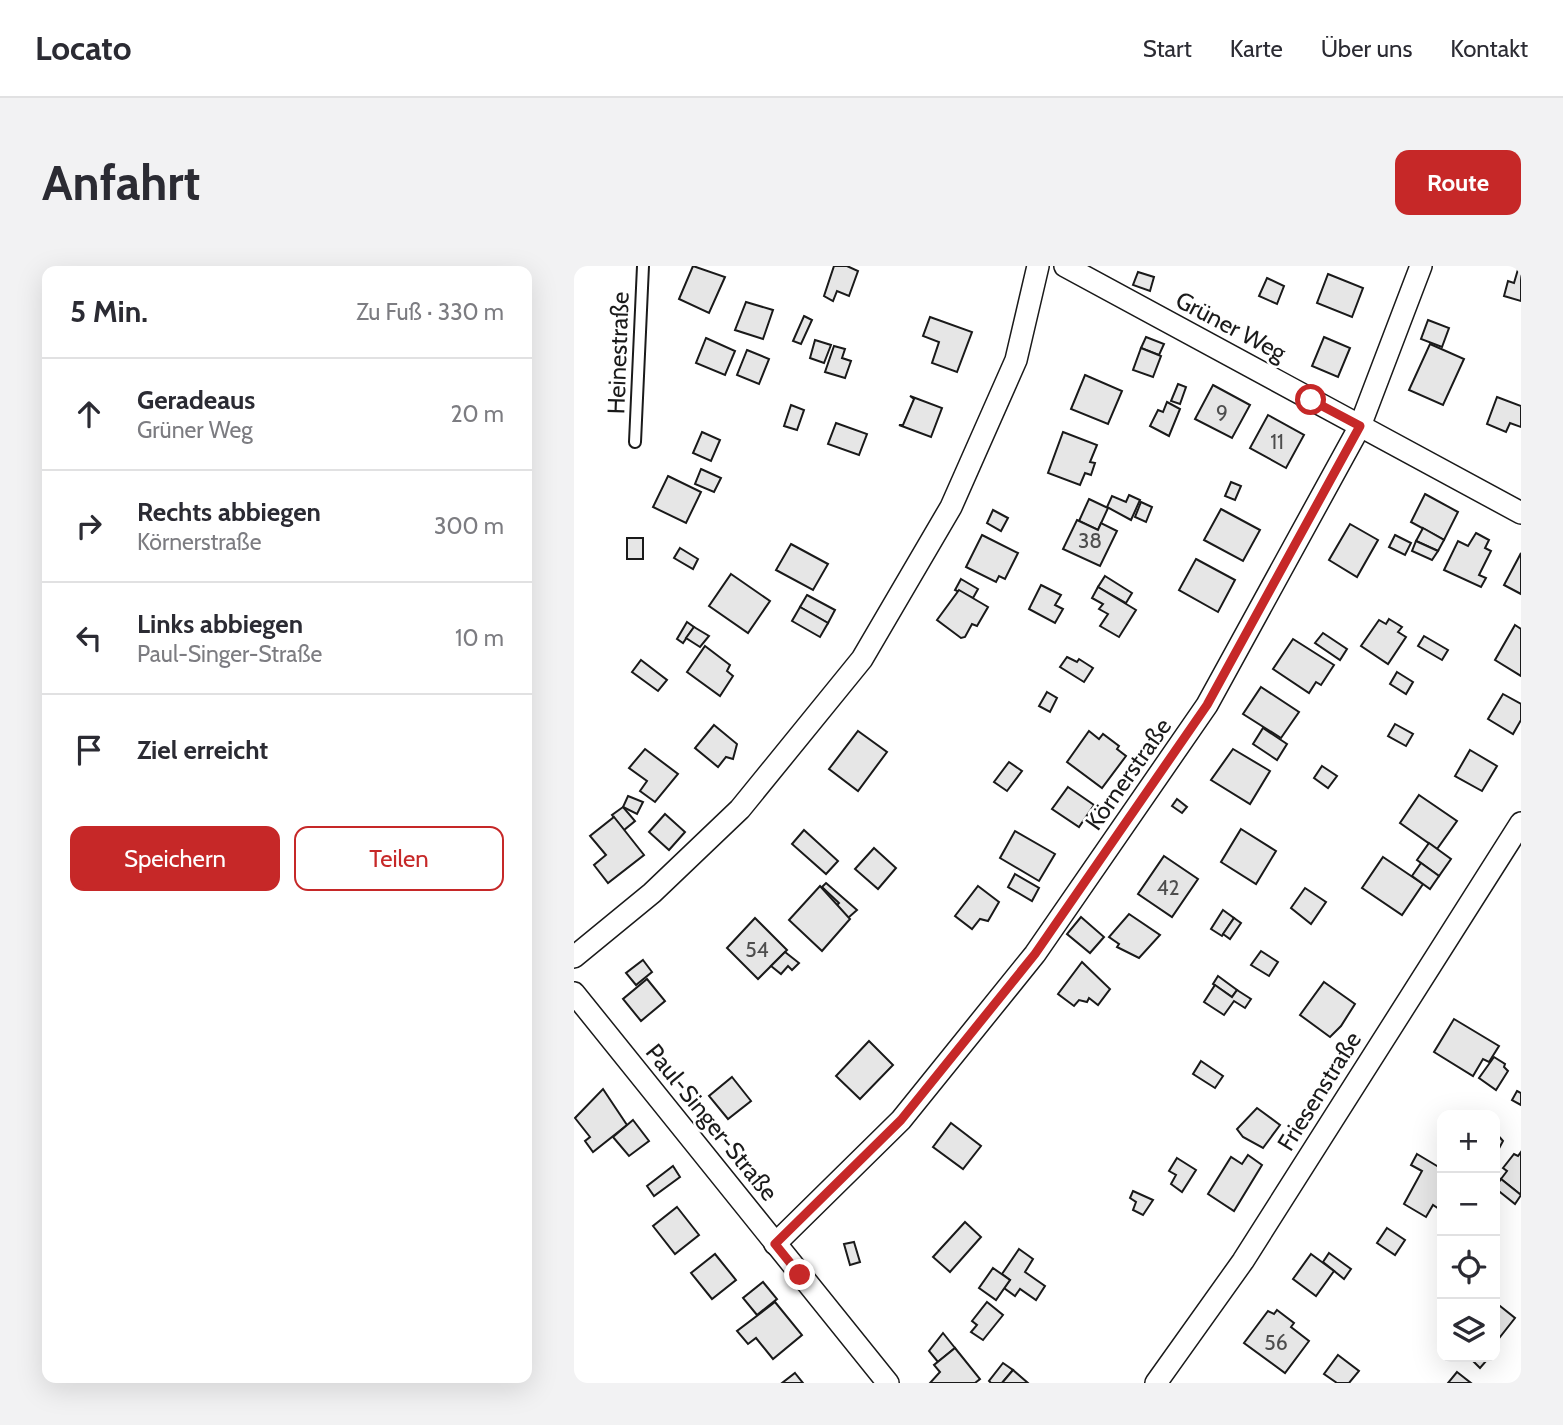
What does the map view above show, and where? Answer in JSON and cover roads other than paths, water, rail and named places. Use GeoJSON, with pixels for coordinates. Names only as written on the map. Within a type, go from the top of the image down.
{"type":"FeatureCollection","features":[{"type":"Feature","properties":{"kind":"street"},"geometry":{"type":"LineString","coordinates":[[574,957],[652,893],[740,808],[862,659],[951,507],[1016,360],[1038,266]]}},
{"type":"Feature","properties":{"kind":"street","name":"Grüner Weg"},"geometry":{"type":"LineString","coordinates":[[1065,266],[1521,513]]}},
{"type":"Feature","properties":{"kind":"street","name":"Körnerstraße"},"geometry":{"type":"LineString","coordinates":[[775,1244],[901,1120],[1035,954],[1207,705],[1360,426],[1421,266]]}},
{"type":"Feature","properties":{"kind":"street","name":"Friesenstraße"},"geometry":{"type":"LineString","coordinates":[[1156,1383],[1242,1261],[1521,823]]}},
{"type":"Feature","properties":{"kind":"street","name":"Paul-Singer-Straße"},"geometry":{"type":"LineString","coordinates":[[574,993],[888,1383]]}},
{"type":"Feature","properties":{"kind":"lane","name":"Heinestraße"},"geometry":{"type":"LineString","coordinates":[[635,442],[643,266]]}}]}
